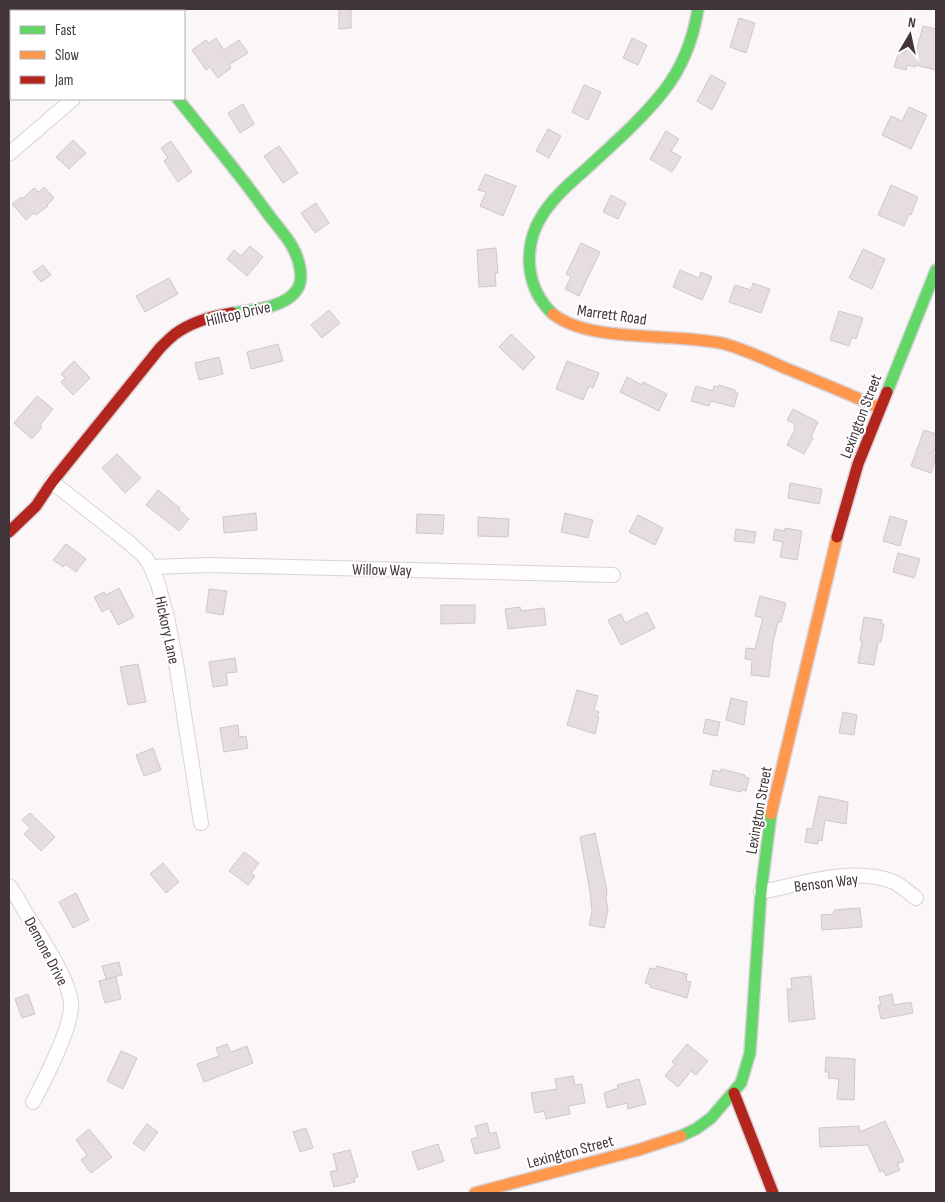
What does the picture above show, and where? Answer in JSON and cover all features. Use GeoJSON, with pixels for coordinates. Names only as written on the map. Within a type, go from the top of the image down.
{"type":"FeatureCollection","features":[{"type":"Feature","properties":{"kind":"street","name":"Marrett Road"},"geometry":{"type":"LineString","coordinates":[[698,9],[690,48],[674,78],[654,104],[559,195],[540,218],[531,238],[529,261],[532,280],[538,297],[550,312],[567,323],[586,329],[613,333],[682,338],[716,343],[763,358],[880,408]]}},
{"type":"Feature","properties":{"kind":"street"},"geometry":{"type":"LineString","coordinates":[[9,154],[72,100]]}},
{"type":"Feature","properties":{"kind":"street","name":"Hilltop Drive"},"geometry":{"type":"LineString","coordinates":[[9,532],[36,506],[52,482],[160,348],[175,334],[187,327],[220,315],[265,308],[286,300],[294,294],[299,286],[300,273],[292,248],[255,195],[179,100]]}},
{"type":"Feature","properties":{"kind":"street","name":"Lexington Street"},"geometry":{"type":"LineString","coordinates":[[475,1193],[638,1150],[685,1135],[711,1118],[741,1083],[750,1053],[762,892],[771,816],[830,562],[858,464],[936,270]]}},
{"type":"Feature","properties":{"kind":"street","name":"Hickory Lane"},"geometry":{"type":"LineString","coordinates":[[52,482],[127,541],[146,558],[151,567],[158,584],[174,655],[201,823]]}},
{"type":"Feature","properties":{"kind":"street","name":"Willow Way"},"geometry":{"type":"LineString","coordinates":[[151,567],[218,566],[613,575]]}},
{"type":"Feature","properties":{"kind":"street","name":"Benson Way"},"geometry":{"type":"LineString","coordinates":[[762,892],[836,877],[868,877],[883,878],[896,883],[916,898]]}},
{"type":"Feature","properties":{"kind":"street","name":"Demone Drive"},"geometry":{"type":"LineString","coordinates":[[9,886],[46,946],[66,985],[72,1004],[64,1036],[33,1102]]}},
{"type":"Feature","properties":{"kind":"street"},"geometry":{"type":"LineString","coordinates":[[734,1093],[773,1193]]}},
{"type":"Feature","properties":{"kind":"building"},"geometry":{"type":"Polygon","coordinates":[[[339,9],[351,9],[351,28],[339,29],[339,9]]]}},
{"type":"Feature","properties":{"kind":"building"},"geometry":{"type":"Polygon","coordinates":[[[739,18],[755,23],[746,53],[730,47],[739,18]]]}},
{"type":"Feature","properties":{"kind":"building"},"geometry":{"type":"Polygon","coordinates":[[[923,26],[936,29],[936,70],[915,65],[915,67],[907,65],[906,70],[894,67],[899,51],[905,53],[906,49],[916,52],[923,26]]]}},
{"type":"Feature","properties":{"kind":"building"},"geometry":{"type":"Polygon","coordinates":[[[216,38],[224,50],[239,40],[248,53],[229,65],[231,68],[218,78],[210,67],[206,70],[192,50],[206,40],[209,43],[216,38]]]}},
{"type":"Feature","properties":{"kind":"building"},"geometry":{"type":"Polygon","coordinates":[[[632,38],[647,45],[638,65],[623,58],[632,38]]]}},
{"type":"Feature","properties":{"kind":"building"},"geometry":{"type":"Polygon","coordinates":[[[711,75],[726,83],[712,110],[697,101],[711,75]]]}},
{"type":"Feature","properties":{"kind":"building"},"geometry":{"type":"Polygon","coordinates":[[[584,85],[601,92],[588,120],[572,112],[584,85]]]}},
{"type":"Feature","properties":{"kind":"building"},"geometry":{"type":"Polygon","coordinates":[[[243,104],[254,124],[240,133],[228,113],[243,104]]]}},
{"type":"Feature","properties":{"kind":"building"},"geometry":{"type":"Polygon","coordinates":[[[909,107],[927,115],[911,149],[882,135],[891,116],[902,121],[909,107]]]}},
{"type":"Feature","properties":{"kind":"building"},"geometry":{"type":"Polygon","coordinates":[[[548,129],[561,136],[549,158],[536,151],[548,129]]]}},
{"type":"Feature","properties":{"kind":"building"},"geometry":{"type":"Polygon","coordinates":[[[666,131],[679,139],[671,151],[681,157],[672,172],[650,159],[666,131]]]}},
{"type":"Feature","properties":{"kind":"building"},"geometry":{"type":"Polygon","coordinates":[[[73,140],[86,153],[69,169],[56,157],[73,140]]]}},
{"type":"Feature","properties":{"kind":"building"},"geometry":{"type":"Polygon","coordinates":[[[171,141],[192,172],[178,182],[164,161],[168,158],[161,148],[171,141]]]}},
{"type":"Feature","properties":{"kind":"building"},"geometry":{"type":"Polygon","coordinates":[[[279,146],[298,173],[283,183],[264,156],[279,146]]]}},
{"type":"Feature","properties":{"kind":"building"},"geometry":{"type":"Polygon","coordinates":[[[485,174],[516,186],[503,216],[480,206],[486,192],[478,190],[485,174]]]}},
{"type":"Feature","properties":{"kind":"building"},"geometry":{"type":"Polygon","coordinates":[[[891,185],[918,197],[911,215],[909,214],[904,226],[878,215],[891,185]]]}},
{"type":"Feature","properties":{"kind":"building"},"geometry":{"type":"Polygon","coordinates":[[[44,187],[54,198],[48,206],[36,215],[34,213],[26,220],[12,204],[21,197],[22,199],[34,188],[39,192],[44,187]]]}},
{"type":"Feature","properties":{"kind":"building"},"geometry":{"type":"Polygon","coordinates":[[[611,195],[626,203],[618,219],[603,212],[611,195]]]}},
{"type":"Feature","properties":{"kind":"building"},"geometry":{"type":"Polygon","coordinates":[[[316,203],[329,223],[315,233],[301,213],[316,203]]]}},
{"type":"Feature","properties":{"kind":"building"},"geometry":{"type":"Polygon","coordinates":[[[581,243],[600,252],[579,296],[565,289],[571,277],[566,274],[581,243]]]}},
{"type":"Feature","properties":{"kind":"building"},"geometry":{"type":"Polygon","coordinates":[[[250,246],[263,257],[247,276],[227,259],[234,250],[241,256],[250,246]]]}},
{"type":"Feature","properties":{"kind":"building"},"geometry":{"type":"Polygon","coordinates":[[[496,248],[498,273],[495,273],[496,286],[479,287],[477,250],[496,248]]]}},
{"type":"Feature","properties":{"kind":"building"},"geometry":{"type":"Polygon","coordinates":[[[863,249],[885,259],[872,289],[849,278],[863,249]]]}},
{"type":"Feature","properties":{"kind":"building"},"geometry":{"type":"Polygon","coordinates":[[[43,265],[51,275],[41,282],[33,272],[43,265]]]}},
{"type":"Feature","properties":{"kind":"building"},"geometry":{"type":"Polygon","coordinates":[[[680,270],[699,278],[701,272],[712,277],[702,300],[673,287],[680,270]]]}},
{"type":"Feature","properties":{"kind":"building"},"geometry":{"type":"Polygon","coordinates":[[[169,278],[178,294],[145,312],[136,296],[169,278]]]}},
{"type":"Feature","properties":{"kind":"building"},"geometry":{"type":"Polygon","coordinates":[[[753,283],[770,289],[761,313],[729,302],[735,285],[751,290],[753,283]]]}},
{"type":"Feature","properties":{"kind":"building"},"geometry":{"type":"Polygon","coordinates":[[[329,310],[340,323],[322,338],[311,325],[329,310]]]}},
{"type":"Feature","properties":{"kind":"building"},"geometry":{"type":"Polygon","coordinates":[[[839,311],[863,318],[856,339],[852,337],[849,346],[830,340],[839,311]]]}},
{"type":"Feature","properties":{"kind":"building"},"geometry":{"type":"Polygon","coordinates":[[[511,334],[535,357],[523,370],[499,347],[511,334]]]}},
{"type":"Feature","properties":{"kind":"building"},"geometry":{"type":"Polygon","coordinates":[[[278,344],[283,361],[251,369],[247,352],[278,344]]]}},
{"type":"Feature","properties":{"kind":"building"},"geometry":{"type":"Polygon","coordinates":[[[219,357],[223,374],[199,380],[195,363],[219,357]]]}},
{"type":"Feature","properties":{"kind":"building"},"geometry":{"type":"Polygon","coordinates":[[[74,361],[90,378],[73,395],[61,382],[65,378],[61,374],[74,361]]]}},
{"type":"Feature","properties":{"kind":"building"},"geometry":{"type":"Polygon","coordinates":[[[567,361],[599,373],[593,388],[589,386],[583,400],[556,389],[567,361]]]}},
{"type":"Feature","properties":{"kind":"building"},"geometry":{"type":"Polygon","coordinates":[[[627,377],[642,385],[643,382],[667,394],[659,411],[620,392],[627,377]]]}},
{"type":"Feature","properties":{"kind":"building"},"geometry":{"type":"Polygon","coordinates":[[[719,385],[735,390],[735,393],[738,393],[734,407],[711,401],[709,406],[691,401],[696,386],[713,391],[714,386],[718,387],[719,385]]]}},
{"type":"Feature","properties":{"kind":"building"},"geometry":{"type":"Polygon","coordinates":[[[37,396],[53,409],[32,439],[14,423],[37,396]]]}},
{"type":"Feature","properties":{"kind":"building"},"geometry":{"type":"Polygon","coordinates":[[[793,409],[818,422],[811,437],[813,438],[804,454],[787,445],[795,429],[795,424],[787,420],[793,409]]]}},
{"type":"Feature","properties":{"kind":"building"},"geometry":{"type":"Polygon","coordinates":[[[924,430],[936,434],[936,445],[933,454],[936,457],[931,473],[911,466],[924,430]]]}},
{"type":"Feature","properties":{"kind":"building"},"geometry":{"type":"Polygon","coordinates":[[[117,454],[141,478],[125,493],[102,468],[117,454]]]}},
{"type":"Feature","properties":{"kind":"building"},"geometry":{"type":"Polygon","coordinates":[[[790,483],[822,489],[819,504],[788,498],[790,483]]]}},
{"type":"Feature","properties":{"kind":"building"},"geometry":{"type":"Polygon","coordinates":[[[158,490],[180,508],[179,510],[189,519],[179,531],[146,505],[158,490]]]}},
{"type":"Feature","properties":{"kind":"building"},"geometry":{"type":"Polygon","coordinates":[[[256,513],[257,530],[224,533],[223,517],[256,513]]]}},
{"type":"Feature","properties":{"kind":"building"},"geometry":{"type":"Polygon","coordinates":[[[565,513],[593,520],[588,538],[561,532],[565,513]]]}},
{"type":"Feature","properties":{"kind":"building"},"geometry":{"type":"Polygon","coordinates":[[[417,514],[444,515],[443,534],[416,533],[417,514]]]}},
{"type":"Feature","properties":{"kind":"building"},"geometry":{"type":"Polygon","coordinates":[[[638,515],[663,528],[655,545],[629,532],[638,515]]]}},
{"type":"Feature","properties":{"kind":"building"},"geometry":{"type":"Polygon","coordinates":[[[890,516],[907,521],[900,546],[883,541],[890,516]]]}},
{"type":"Feature","properties":{"kind":"building"},"geometry":{"type":"Polygon","coordinates":[[[478,517],[509,519],[508,537],[478,536],[478,517]]]}},
{"type":"Feature","properties":{"kind":"building"},"geometry":{"type":"Polygon","coordinates":[[[785,528],[802,531],[797,560],[780,557],[783,542],[773,540],[775,529],[785,531],[785,528]]]}},
{"type":"Feature","properties":{"kind":"building"},"geometry":{"type":"Polygon","coordinates":[[[736,529],[756,532],[754,543],[734,541],[736,529]]]}},
{"type":"Feature","properties":{"kind":"building"},"geometry":{"type":"Polygon","coordinates":[[[66,544],[86,559],[76,572],[66,564],[63,567],[53,560],[66,544]]]}},
{"type":"Feature","properties":{"kind":"building"},"geometry":{"type":"Polygon","coordinates":[[[898,553],[920,559],[914,578],[893,572],[898,553]]]}},
{"type":"Feature","properties":{"kind":"building"},"geometry":{"type":"Polygon","coordinates":[[[119,588],[134,617],[118,625],[109,608],[102,612],[94,597],[104,592],[106,595],[119,588]]]}},
{"type":"Feature","properties":{"kind":"building"},"geometry":{"type":"Polygon","coordinates":[[[209,589],[227,591],[223,615],[206,612],[209,589]]]}},
{"type":"Feature","properties":{"kind":"building"},"geometry":{"type":"Polygon","coordinates":[[[760,596],[786,603],[781,622],[778,622],[773,642],[769,677],[751,675],[752,660],[745,659],[746,648],[755,649],[763,618],[755,616],[760,596]]]}},
{"type":"Feature","properties":{"kind":"building"},"geometry":{"type":"Polygon","coordinates":[[[441,605],[475,605],[475,623],[441,624],[441,605]]]}},
{"type":"Feature","properties":{"kind":"building"},"geometry":{"type":"Polygon","coordinates":[[[520,607],[521,611],[544,608],[546,625],[508,629],[505,609],[520,607]]]}},
{"type":"Feature","properties":{"kind":"building"},"geometry":{"type":"Polygon","coordinates":[[[647,612],[655,628],[621,645],[608,620],[621,614],[625,623],[647,612]]]}},
{"type":"Feature","properties":{"kind":"building"},"geometry":{"type":"Polygon","coordinates":[[[864,617],[882,620],[881,624],[884,624],[881,642],[878,642],[874,665],[858,663],[864,617]]]}},
{"type":"Feature","properties":{"kind":"building"},"geometry":{"type":"Polygon","coordinates":[[[235,658],[237,672],[226,673],[228,685],[213,687],[209,662],[235,658]]]}},
{"type":"Feature","properties":{"kind":"building"},"geometry":{"type":"Polygon","coordinates":[[[138,664],[146,702],[128,705],[120,667],[138,664]]]}},
{"type":"Feature","properties":{"kind":"building"},"geometry":{"type":"Polygon","coordinates":[[[577,690],[598,696],[594,710],[599,712],[595,734],[567,725],[577,690]]]}},
{"type":"Feature","properties":{"kind":"building"},"geometry":{"type":"Polygon","coordinates":[[[731,698],[747,702],[744,725],[726,720],[731,698]]]}},
{"type":"Feature","properties":{"kind":"building"},"geometry":{"type":"Polygon","coordinates":[[[843,712],[857,715],[854,735],[839,733],[843,712]]]}},
{"type":"Feature","properties":{"kind":"building"},"geometry":{"type":"Polygon","coordinates":[[[706,719],[720,722],[717,736],[703,733],[706,719]]]}},
{"type":"Feature","properties":{"kind":"building"},"geometry":{"type":"Polygon","coordinates":[[[238,725],[239,737],[246,736],[248,748],[224,752],[220,728],[238,725]]]}},
{"type":"Feature","properties":{"kind":"building"},"geometry":{"type":"Polygon","coordinates":[[[153,748],[161,770],[144,776],[136,755],[153,748]]]}},
{"type":"Feature","properties":{"kind":"building"},"geometry":{"type":"Polygon","coordinates":[[[721,769],[745,775],[745,777],[749,778],[746,791],[741,790],[741,792],[710,785],[713,770],[721,772],[721,769]]]}},
{"type":"Feature","properties":{"kind":"building"},"geometry":{"type":"Polygon","coordinates":[[[819,796],[848,802],[846,824],[825,820],[822,841],[818,840],[818,844],[805,842],[807,828],[812,829],[819,796]]]}},
{"type":"Feature","properties":{"kind":"building"},"geometry":{"type":"Polygon","coordinates":[[[30,813],[55,837],[41,851],[24,834],[30,828],[22,820],[30,813]]]}},
{"type":"Feature","properties":{"kind":"building"},"geometry":{"type":"Polygon","coordinates":[[[595,833],[607,891],[608,910],[604,928],[589,925],[592,912],[590,892],[580,837],[595,833]]]}},
{"type":"Feature","properties":{"kind":"building"},"geometry":{"type":"Polygon","coordinates":[[[244,852],[259,863],[251,873],[255,876],[248,885],[229,871],[244,852]]]}},
{"type":"Feature","properties":{"kind":"building"},"geometry":{"type":"Polygon","coordinates":[[[163,863],[179,882],[166,893],[150,874],[163,863]]]}},
{"type":"Feature","properties":{"kind":"building"},"geometry":{"type":"Polygon","coordinates":[[[76,893],[89,920],[73,928],[59,902],[76,893]]]}},
{"type":"Feature","properties":{"kind":"building"},"geometry":{"type":"Polygon","coordinates":[[[860,908],[862,927],[822,930],[821,915],[834,914],[834,910],[860,908]]]}},
{"type":"Feature","properties":{"kind":"building"},"geometry":{"type":"Polygon","coordinates":[[[119,962],[122,975],[106,979],[102,966],[119,962]]]}},
{"type":"Feature","properties":{"kind":"building"},"geometry":{"type":"Polygon","coordinates":[[[657,966],[687,974],[686,981],[691,982],[687,998],[650,987],[651,985],[645,983],[650,968],[655,969],[657,966]]]}},
{"type":"Feature","properties":{"kind":"building"},"geometry":{"type":"Polygon","coordinates":[[[811,976],[815,1019],[789,1022],[787,989],[792,989],[791,978],[811,976]]]}},
{"type":"Feature","properties":{"kind":"building"},"geometry":{"type":"Polygon","coordinates":[[[116,977],[121,999],[105,1003],[99,981],[116,977]]]}},
{"type":"Feature","properties":{"kind":"building"},"geometry":{"type":"Polygon","coordinates":[[[28,994],[35,1014],[22,1018],[15,999],[28,994]]]}},
{"type":"Feature","properties":{"kind":"building"},"geometry":{"type":"Polygon","coordinates":[[[892,994],[894,1005],[911,1002],[913,1013],[881,1019],[878,1005],[881,1005],[879,997],[892,994]]]}},
{"type":"Feature","properties":{"kind":"building"},"geometry":{"type":"Polygon","coordinates":[[[227,1044],[231,1052],[247,1046],[253,1063],[204,1082],[197,1064],[219,1056],[216,1048],[227,1044]]]}},
{"type":"Feature","properties":{"kind":"building"},"geometry":{"type":"Polygon","coordinates":[[[687,1044],[708,1061],[696,1075],[691,1071],[678,1087],[665,1076],[675,1064],[672,1062],[687,1044]]]}},
{"type":"Feature","properties":{"kind":"building"},"geometry":{"type":"Polygon","coordinates":[[[121,1051],[137,1058],[123,1089],[107,1081],[121,1051]]]}},
{"type":"Feature","properties":{"kind":"building"},"geometry":{"type":"Polygon","coordinates":[[[826,1057],[855,1059],[854,1100],[837,1099],[839,1079],[828,1078],[829,1072],[825,1072],[826,1057]]]}},
{"type":"Feature","properties":{"kind":"building"},"geometry":{"type":"Polygon","coordinates":[[[573,1076],[575,1085],[582,1084],[585,1103],[568,1106],[570,1114],[546,1119],[544,1111],[535,1113],[531,1093],[557,1089],[555,1079],[573,1076]]]}},
{"type":"Feature","properties":{"kind":"building"},"geometry":{"type":"Polygon","coordinates":[[[639,1079],[646,1104],[628,1109],[627,1103],[607,1108],[604,1093],[618,1088],[617,1085],[639,1079]]]}},
{"type":"Feature","properties":{"kind":"building"},"geometry":{"type":"Polygon","coordinates":[[[885,1121],[904,1161],[897,1164],[900,1170],[886,1176],[883,1170],[880,1172],[868,1145],[820,1147],[819,1128],[859,1126],[860,1132],[885,1121]]]}},
{"type":"Feature","properties":{"kind":"building"},"geometry":{"type":"Polygon","coordinates":[[[487,1123],[490,1134],[496,1132],[500,1148],[475,1154],[471,1139],[478,1137],[475,1126],[487,1123]]]}},
{"type":"Feature","properties":{"kind":"building"},"geometry":{"type":"Polygon","coordinates":[[[147,1124],[158,1132],[144,1151],[133,1143],[147,1124]]]}},
{"type":"Feature","properties":{"kind":"building"},"geometry":{"type":"Polygon","coordinates":[[[306,1128],[313,1148],[300,1152],[293,1132],[306,1128]]]}},
{"type":"Feature","properties":{"kind":"building"},"geometry":{"type":"Polygon","coordinates":[[[89,1129],[112,1157],[91,1173],[81,1160],[87,1155],[76,1140],[89,1129]]]}},
{"type":"Feature","properties":{"kind":"building"},"geometry":{"type":"Polygon","coordinates":[[[438,1144],[444,1161],[418,1170],[412,1152],[438,1144]]]}},
{"type":"Feature","properties":{"kind":"building"},"geometry":{"type":"Polygon","coordinates":[[[350,1150],[358,1177],[354,1178],[355,1182],[334,1187],[330,1172],[337,1170],[333,1154],[350,1150]]]}},
{"type":"Feature","properties":{"kind":"traffic: fast"},"geometry":{"type":"LineString","coordinates":[[553,314],[544,304],[532,279],[530,253],[536,226],[557,196],[626,132],[670,83],[686,53],[698,9]]}},
{"type":"Feature","properties":{"kind":"traffic: fast"},"geometry":{"type":"LineString","coordinates":[[179,100],[285,235],[299,263],[301,279],[293,295],[278,304],[268,307],[232,313]]}},
{"type":"Feature","properties":{"kind":"traffic: fast"},"geometry":{"type":"LineString","coordinates":[[887,392],[936,270]]}},
{"type":"Feature","properties":{"kind":"traffic: fast"},"geometry":{"type":"LineString","coordinates":[[681,1136],[696,1129],[711,1118],[741,1083],[750,1053],[761,892],[771,814]]}},
{"type":"Feature","properties":{"kind":"traffic: slow"},"geometry":{"type":"LineString","coordinates":[[553,314],[569,323],[589,330],[611,334],[683,338],[725,344],[880,408]]}},
{"type":"Feature","properties":{"kind":"traffic: slow"},"geometry":{"type":"LineString","coordinates":[[771,814],[837,537]]}},
{"type":"Feature","properties":{"kind":"traffic: slow"},"geometry":{"type":"LineString","coordinates":[[475,1193],[638,1150],[681,1136]]}},
{"type":"Feature","properties":{"kind":"traffic: jam"},"geometry":{"type":"LineString","coordinates":[[9,532],[36,506],[52,482],[164,344],[188,326],[232,313]]}},
{"type":"Feature","properties":{"kind":"traffic: jam"},"geometry":{"type":"LineString","coordinates":[[837,537],[858,464],[887,392]]}},
{"type":"Feature","properties":{"kind":"traffic: jam"},"geometry":{"type":"LineString","coordinates":[[734,1093],[773,1193]]}}]}
